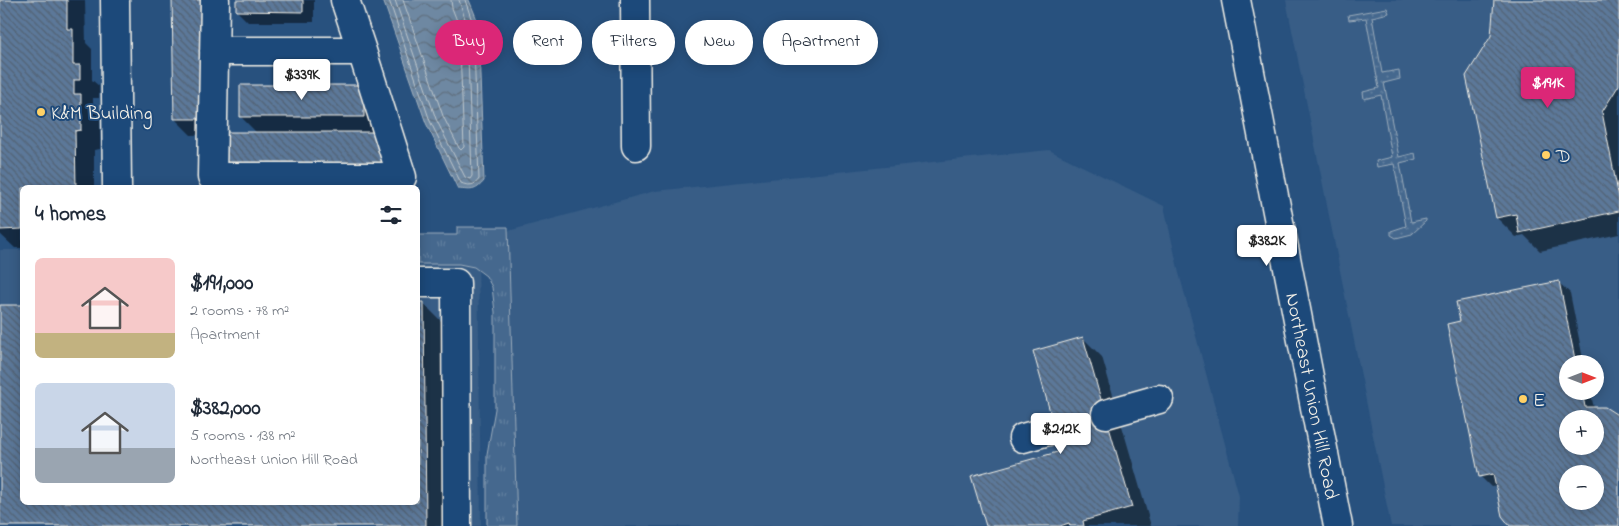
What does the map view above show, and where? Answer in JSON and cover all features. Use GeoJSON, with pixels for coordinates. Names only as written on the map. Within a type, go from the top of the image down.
{"type":"FeatureCollection","features":[{"type":"Feature","properties":{"kind":"main road"},"geometry":{"type":"LineString","coordinates":[[115,0],[116,185]]}},
{"type":"Feature","properties":{"kind":"main road"},"geometry":{"type":"LineString","coordinates":[[215,0],[212,177],[402,177],[344,0]]}},
{"type":"Feature","properties":{"kind":"main road"},"geometry":{"type":"LineString","coordinates":[[635,0],[636,146]]}},
{"type":"Feature","properties":{"kind":"main road","name":"Northeast Union Hill Road"},"geometry":{"type":"LineString","coordinates":[[1236,0],[1338,526]]}},
{"type":"Feature","properties":{"kind":"main road"},"geometry":{"type":"LineString","coordinates":[[214,51],[362,51]]}},
{"type":"Feature","properties":{"kind":"main road"},"geometry":{"type":"LineString","coordinates":[[420,283],[456,283],[458,526]]}},
{"type":"Feature","properties":{"kind":"main road"},"geometry":{"type":"LineString","coordinates":[[1106,414],[1159,399]]}},
{"type":"Feature","properties":{"kind":"main road"},"geometry":{"type":"LineString","coordinates":[[1023,438],[1054,429]]}},
{"type":"Feature","properties":{"kind":"shaded area"},"geometry":{"type":"Polygon","coordinates":[[[1286,0],[1619,0],[1619,526],[1391,526],[1286,0]]]}},
{"type":"Feature","properties":{"kind":"shaded area"},"geometry":{"type":"Polygon","coordinates":[[[1049,150],[1164,206],[1179,273],[1239,496],[1238,526],[517,526],[508,231],[655,191],[1049,150]]]}},
{"type":"Feature","properties":{"kind":"shaded area"},"geometry":{"type":"Polygon","coordinates":[[[478,246],[481,526],[0,526],[0,250],[20,250],[20,505],[420,505],[420,247],[478,246]]]}},
{"type":"Feature","properties":{"kind":"green space"},"geometry":{"type":"Polygon","coordinates":[[[1387,8],[1389,13],[1372,17],[1382,73],[1399,70],[1400,79],[1384,83],[1399,157],[1415,153],[1416,159],[1400,163],[1411,222],[1426,219],[1412,234],[1396,238],[1391,235],[1391,231],[1406,226],[1394,164],[1377,167],[1376,161],[1392,157],[1381,95],[1364,99],[1363,92],[1379,88],[1366,18],[1349,20],[1348,15],[1387,8]]]}},
{"type":"Feature","properties":{"kind":"green space"},"geometry":{"type":"Polygon","coordinates":[[[457,227],[508,227],[517,526],[487,526],[487,454],[495,409],[495,312],[492,287],[486,276],[474,267],[459,264],[420,264],[420,235],[457,235],[457,227]]]}},
{"type":"Feature","properties":{"kind":"water"},"geometry":{"type":"Polygon","coordinates":[[[383,0],[469,0],[477,20],[435,20],[435,65],[480,65],[484,181],[481,185],[470,190],[458,189],[426,123],[383,0]]]}},
{"type":"Feature","properties":{"kind":"building","name":"K&M Building"},"geometry":{"type":"Polygon","coordinates":[[[0,0],[67,0],[67,29],[73,29],[73,65],[80,65],[80,80],[74,80],[74,94],[81,94],[81,130],[75,131],[76,185],[20,185],[20,229],[0,230],[0,0]]]}},
{"type":"Feature","properties":{"kind":"building"},"geometry":{"type":"Polygon","coordinates":[[[172,0],[205,0],[207,119],[174,119],[172,0]]]}},
{"type":"Feature","properties":{"kind":"building"},"geometry":{"type":"Polygon","coordinates":[[[236,0],[303,0],[303,12],[236,11],[236,0]]]}},
{"type":"Feature","properties":{"kind":"building","name":"D"},"geometry":{"type":"Polygon","coordinates":[[[1494,0],[1619,0],[1619,85],[1602,112],[1619,198],[1619,211],[1519,233],[1516,214],[1496,218],[1466,76],[1491,36],[1494,0]]]}},
{"type":"Feature","properties":{"kind":"building"},"geometry":{"type":"Polygon","coordinates":[[[240,85],[364,85],[364,117],[240,117],[240,85]]]}},
{"type":"Feature","properties":{"kind":"building"},"geometry":{"type":"Polygon","coordinates":[[[223,132],[383,132],[383,163],[223,163],[223,132]]]}},
{"type":"Feature","properties":{"kind":"building","name":"E"},"geometry":{"type":"Polygon","coordinates":[[[1559,281],[1574,355],[1559,355],[1559,400],[1584,400],[1585,407],[1605,407],[1619,416],[1619,526],[1510,526],[1502,516],[1493,474],[1479,477],[1447,324],[1460,321],[1456,302],[1559,281]]]}},
{"type":"Feature","properties":{"kind":"building"},"geometry":{"type":"Polygon","coordinates":[[[420,302],[424,302],[426,526],[0,526],[0,305],[20,305],[20,505],[420,505],[420,302]]]}},
{"type":"Feature","properties":{"kind":"building"},"geometry":{"type":"Polygon","coordinates":[[[1083,337],[1132,507],[1083,521],[1084,526],[1070,526],[1069,523],[1060,526],[986,526],[971,476],[1061,451],[1033,351],[1083,337]]]}},
{"type":"Feature","properties":{"kind":"place","name":"K&M Building"},"geometry":{"type":"Point","coordinates":[41,112]}},
{"type":"Feature","properties":{"kind":"place","name":"D"},"geometry":{"type":"Point","coordinates":[1546,155]}},
{"type":"Feature","properties":{"kind":"place","name":"E"},"geometry":{"type":"Point","coordinates":[1523,399]}}]}
